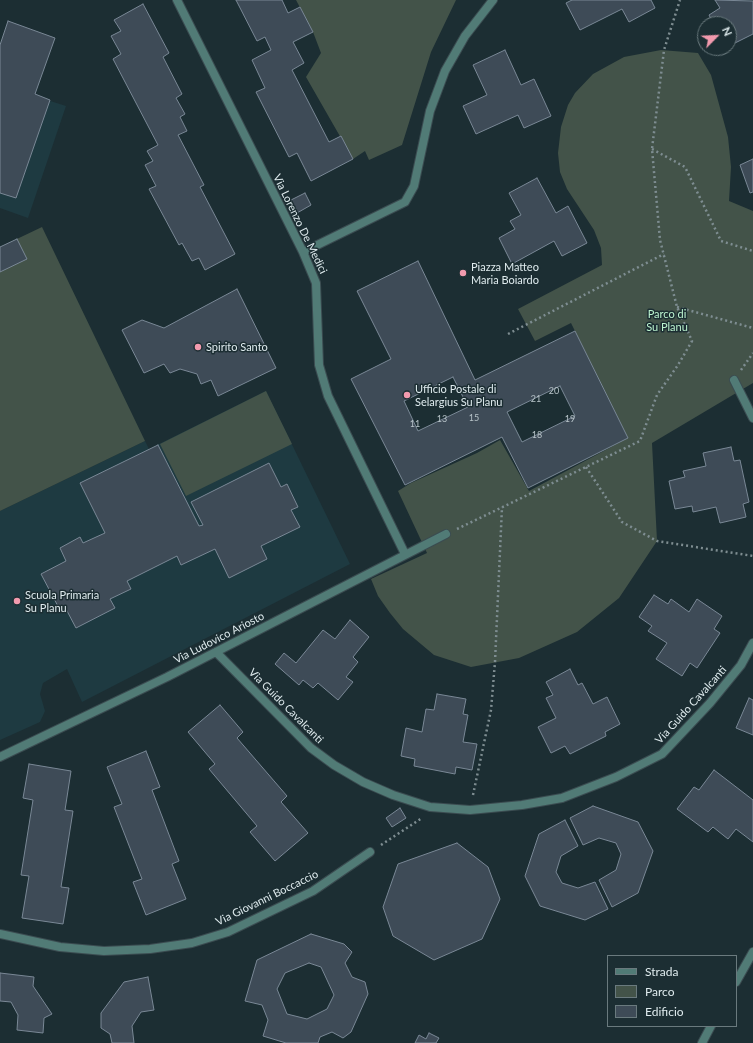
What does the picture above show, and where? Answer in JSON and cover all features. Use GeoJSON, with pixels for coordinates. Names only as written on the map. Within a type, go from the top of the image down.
{"type":"FeatureCollection","features":[{"type":"Feature","properties":{"kind":"street","name":"Via Lorenzo De Medici"},"geometry":{"type":"LineString","coordinates":[[177,0],[316,283],[319,365],[328,396],[405,554]]}},
{"type":"Feature","properties":{"kind":"street"},"geometry":{"type":"LineString","coordinates":[[302,252],[405,202],[414,186],[430,111],[444,71],[465,36],[493,0]]}},
{"type":"Feature","properties":{"kind":"street"},"geometry":{"type":"LineString","coordinates":[[734,380],[753,418]]}},
{"type":"Feature","properties":{"kind":"street","name":"Via Ludovico Ariosto"},"geometry":{"type":"LineString","coordinates":[[0,757],[216,652],[446,534]]}},
{"type":"Feature","properties":{"kind":"street","name":"Via Guido Cavalcanti"},"geometry":{"type":"LineString","coordinates":[[216,652],[311,748],[334,765],[363,782],[393,795],[430,807],[470,810],[522,805],[562,798],[616,777],[662,754],[710,703],[741,665],[753,643]]}},
{"type":"Feature","properties":{"kind":"street","name":"Via Giovanni Boccaccio"},"geometry":{"type":"LineString","coordinates":[[0,934],[60,947],[104,951],[150,949],[192,943],[228,932],[313,891],[370,852]]}},
{"type":"Feature","properties":{"kind":"street"},"geometry":{"type":"LineString","coordinates":[[737,980],[753,952]]}},
{"type":"Feature","properties":{"kind":"street"},"geometry":{"type":"LineString","coordinates":[[702,1043],[710,1027]]}},
{"type":"Feature","properties":{"kind":"path"},"geometry":{"type":"LineString","coordinates":[[446,534],[640,441],[657,395],[678,365],[692,341],[677,306],[660,240],[652,149],[664,50],[680,0]]}},
{"type":"Feature","properties":{"kind":"path"},"geometry":{"type":"LineString","coordinates":[[652,149],[685,167],[721,241],[753,251]]}},
{"type":"Feature","properties":{"kind":"path"},"geometry":{"type":"LineString","coordinates":[[508,334],[664,254]]}},
{"type":"Feature","properties":{"kind":"path"},"geometry":{"type":"LineString","coordinates":[[677,306],[753,328]]}},
{"type":"Feature","properties":{"kind":"path"},"geometry":{"type":"LineString","coordinates":[[734,380],[753,353]]}},
{"type":"Feature","properties":{"kind":"path"},"geometry":{"type":"LineString","coordinates":[[586,467],[622,522],[657,541],[753,556]]}},
{"type":"Feature","properties":{"kind":"path"},"geometry":{"type":"LineString","coordinates":[[470,810],[490,710],[495,662],[502,507]]}},
{"type":"Feature","properties":{"kind":"path"},"geometry":{"type":"LineString","coordinates":[[370,852],[439,808]]}},
{"type":"Feature","properties":{"kind":"shaded area"},"geometry":{"type":"Polygon","coordinates":[[[0,85],[66,106],[28,218],[0,208],[0,85]]]}},
{"type":"Feature","properties":{"kind":"shaded area"},"geometry":{"type":"Polygon","coordinates":[[[266,391],[350,564],[82,702],[67,669],[43,683],[40,694],[45,711],[40,722],[0,740],[0,511],[145,441],[149,449],[266,391]]]}},
{"type":"Feature","properties":{"kind":"green space"},"geometry":{"type":"Polygon","coordinates":[[[296,0],[456,0],[431,52],[402,145],[369,160],[365,151],[353,159],[306,77],[321,53],[313,32],[296,0]]]}},
{"type":"Feature","properties":{"kind":"green space","name":"Parco di Su Planu"},"geometry":{"type":"Polygon","coordinates":[[[661,50],[697,53],[697,56],[700,56],[711,75],[728,137],[731,167],[729,201],[753,211],[753,383],[652,443],[657,541],[619,598],[577,632],[519,658],[471,667],[434,655],[403,629],[378,596],[371,579],[427,553],[398,491],[411,483],[477,453],[500,440],[529,491],[628,438],[571,323],[535,341],[518,309],[602,265],[601,248],[594,230],[567,189],[560,172],[558,153],[561,127],[568,105],[575,93],[593,74],[624,57],[661,50]]]}},
{"type":"Feature","properties":{"kind":"green space"},"geometry":{"type":"Polygon","coordinates":[[[42,227],[145,441],[0,511],[0,247],[42,227]]]}},
{"type":"Feature","properties":{"kind":"green space"},"geometry":{"type":"Polygon","coordinates":[[[266,391],[292,444],[186,496],[160,444],[266,391]]]}},
{"type":"Feature","properties":{"kind":"building"},"geometry":{"type":"Polygon","coordinates":[[[236,0],[282,0],[288,13],[300,7],[313,32],[293,42],[304,63],[292,70],[329,142],[341,136],[353,159],[311,181],[297,153],[289,157],[256,92],[265,88],[252,60],[271,50],[265,37],[257,41],[236,0]]]}},
{"type":"Feature","properties":{"kind":"building"},"geometry":{"type":"Polygon","coordinates":[[[572,0],[651,0],[655,8],[629,22],[622,9],[580,30],[566,3],[572,0]]]}},
{"type":"Feature","properties":{"kind":"building"},"geometry":{"type":"Polygon","coordinates":[[[715,0],[753,1],[753,34],[737,42],[737,16],[709,15],[720,8],[715,0]]]}},
{"type":"Feature","properties":{"kind":"building"},"geometry":{"type":"Polygon","coordinates":[[[143,4],[169,53],[163,57],[182,94],[176,98],[185,114],[180,117],[187,131],[178,135],[204,185],[200,187],[235,254],[205,270],[199,258],[192,261],[182,243],[179,245],[149,189],[156,186],[145,165],[153,161],[147,151],[158,145],[113,59],[121,54],[111,36],[121,31],[114,20],[143,4]]]}},
{"type":"Feature","properties":{"kind":"building"},"geometry":{"type":"Polygon","coordinates":[[[8,21],[55,38],[35,94],[50,100],[16,198],[0,193],[0,45],[8,21]]]}},
{"type":"Feature","properties":{"kind":"building"},"geometry":{"type":"Polygon","coordinates":[[[505,50],[521,85],[534,79],[551,116],[524,128],[518,115],[476,134],[463,106],[487,95],[473,65],[505,50]]]}},
{"type":"Feature","properties":{"kind":"building"},"geometry":{"type":"Polygon","coordinates":[[[753,159],[753,192],[750,193],[740,165],[753,159]]]}},
{"type":"Feature","properties":{"kind":"building"},"geometry":{"type":"Polygon","coordinates":[[[537,178],[556,213],[568,206],[587,243],[562,256],[554,241],[512,264],[499,238],[515,229],[510,221],[521,215],[509,193],[537,178]]]}},
{"type":"Feature","properties":{"kind":"building"},"geometry":{"type":"Polygon","coordinates":[[[305,193],[311,205],[297,213],[291,200],[305,193]]]}},
{"type":"Feature","properties":{"kind":"building"},"geometry":{"type":"Polygon","coordinates":[[[17,239],[27,259],[0,272],[0,247],[17,239]]]}},
{"type":"Feature","properties":{"kind":"building"},"geometry":{"type":"Polygon","coordinates":[[[418,261],[475,380],[575,331],[628,438],[528,488],[502,437],[405,485],[351,379],[391,359],[357,291],[418,261]],[[453,377],[404,401],[418,431],[468,407],[453,377]],[[560,386],[507,412],[522,442],[575,416],[560,386]]]}},
{"type":"Feature","properties":{"kind":"building","name":"Spirito Santo"},"geometry":{"type":"Polygon","coordinates":[[[237,289],[276,368],[218,396],[211,380],[201,384],[197,374],[180,369],[170,373],[164,364],[144,373],[122,330],[142,320],[164,328],[237,289]]]}},
{"type":"Feature","properties":{"kind":"building"},"geometry":{"type":"Polygon","coordinates":[[[158,445],[199,526],[203,525],[191,502],[269,463],[281,487],[287,484],[298,507],[291,510],[300,527],[261,546],[267,559],[229,578],[215,549],[181,565],[177,556],[127,581],[131,589],[110,599],[115,608],[76,628],[66,609],[61,612],[41,574],[66,561],[60,548],[80,537],[83,543],[105,533],[80,483],[158,445]]]}},
{"type":"Feature","properties":{"kind":"building"},"geometry":{"type":"Polygon","coordinates":[[[731,447],[734,461],[740,460],[749,502],[743,504],[746,517],[720,523],[716,507],[693,512],[692,506],[675,509],[669,481],[685,477],[683,471],[706,466],[703,453],[731,447]]]}},
{"type":"Feature","properties":{"kind":"building"},"geometry":{"type":"Polygon","coordinates":[[[654,595],[668,604],[671,599],[689,612],[697,599],[722,616],[714,629],[720,633],[697,668],[690,663],[682,676],[656,659],[667,643],[648,631],[652,626],[639,617],[654,595]]]}},
{"type":"Feature","properties":{"kind":"building"},"geometry":{"type":"Polygon","coordinates":[[[350,620],[369,637],[353,657],[358,662],[346,677],[353,682],[338,700],[318,683],[313,688],[303,680],[299,685],[275,664],[284,653],[296,663],[323,630],[335,639],[350,620]]]}},
{"type":"Feature","properties":{"kind":"building"},"geometry":{"type":"Polygon","coordinates":[[[570,669],[578,685],[582,683],[593,704],[607,697],[620,724],[605,732],[606,736],[570,754],[565,746],[551,753],[538,727],[556,718],[546,698],[553,695],[546,682],[570,669]]]}},
{"type":"Feature","properties":{"kind":"building"},"geometry":{"type":"Polygon","coordinates":[[[437,694],[466,699],[463,714],[468,715],[463,742],[477,744],[472,770],[456,767],[455,774],[414,766],[415,759],[401,756],[406,728],[422,732],[426,709],[434,710],[437,694]]]}},
{"type":"Feature","properties":{"kind":"building"},"geometry":{"type":"Polygon","coordinates":[[[749,698],[753,700],[753,735],[736,728],[749,698]]]}},
{"type":"Feature","properties":{"kind":"building"},"geometry":{"type":"Polygon","coordinates":[[[220,705],[243,732],[237,738],[287,796],[281,802],[308,833],[275,861],[250,832],[257,826],[209,769],[215,764],[188,732],[220,705]]]}},
{"type":"Feature","properties":{"kind":"building"},"geometry":{"type":"Polygon","coordinates":[[[146,751],[160,787],[152,790],[179,861],[172,864],[186,899],[146,915],[133,882],[142,879],[114,807],[122,804],[107,767],[146,751]]]}},
{"type":"Feature","properties":{"kind":"building"},"geometry":{"type":"Polygon","coordinates":[[[29,764],[71,771],[65,810],[73,811],[61,887],[69,888],[63,924],[22,918],[29,876],[21,875],[33,800],[23,798],[29,764]]]}},
{"type":"Feature","properties":{"kind":"building"},"geometry":{"type":"Polygon","coordinates":[[[714,770],[753,800],[753,842],[736,829],[728,839],[713,827],[708,832],[677,809],[694,787],[699,790],[714,770]]]}},
{"type":"Feature","properties":{"kind":"building"},"geometry":{"type":"Polygon","coordinates":[[[593,806],[638,822],[653,851],[638,893],[612,907],[599,880],[616,870],[621,854],[616,843],[599,838],[583,845],[570,818],[593,806]]]}},
{"type":"Feature","properties":{"kind":"building"},"geometry":{"type":"Polygon","coordinates":[[[400,808],[406,818],[392,827],[386,818],[400,808]]]}},
{"type":"Feature","properties":{"kind":"building"},"geometry":{"type":"Polygon","coordinates":[[[565,820],[578,846],[561,856],[556,872],[562,883],[578,888],[595,882],[608,909],[585,920],[540,906],[525,876],[539,834],[565,820]]]}},
{"type":"Feature","properties":{"kind":"building"},"geometry":{"type":"Polygon","coordinates":[[[457,843],[488,867],[500,899],[482,939],[434,960],[393,936],[383,907],[398,864],[457,843]]]}},
{"type":"Feature","properties":{"kind":"building"},"geometry":{"type":"Polygon","coordinates":[[[311,934],[344,944],[352,952],[345,963],[352,977],[365,982],[368,994],[351,1032],[343,1038],[332,1032],[320,1037],[318,1043],[286,1043],[263,1036],[268,1020],[262,1005],[245,1001],[257,960],[311,934]],[[309,963],[285,973],[277,989],[287,1014],[307,1019],[327,1009],[334,995],[321,967],[309,963]]]}},
{"type":"Feature","properties":{"kind":"building"},"geometry":{"type":"Polygon","coordinates":[[[0,973],[34,977],[33,986],[52,1014],[44,1018],[43,1033],[17,1030],[18,1015],[11,1002],[0,1001],[0,973]]]}},
{"type":"Feature","properties":{"kind":"building"},"geometry":{"type":"Polygon","coordinates":[[[148,977],[154,1010],[141,1012],[132,1026],[134,1043],[112,1043],[110,1034],[101,1028],[101,1013],[124,982],[148,977]]]}},
{"type":"Feature","properties":{"kind":"building"},"geometry":{"type":"Polygon","coordinates":[[[429,1033],[439,1038],[436,1043],[415,1043],[419,1035],[426,1039],[429,1033]]]}},
{"type":"Feature","properties":{"kind":"place","name":"Piazza Matteo Maria Boiardo"},"geometry":{"type":"Point","coordinates":[463,273]}},
{"type":"Feature","properties":{"kind":"place","name":"Spirito Santo"},"geometry":{"type":"Point","coordinates":[198,347]}},
{"type":"Feature","properties":{"kind":"place","name":"Ufficio Postale di Selargius Su Planu"},"geometry":{"type":"Point","coordinates":[407,395]}},
{"type":"Feature","properties":{"kind":"place","name":"Scuola Primaria Su Planu"},"geometry":{"type":"Point","coordinates":[17,601]}}]}
